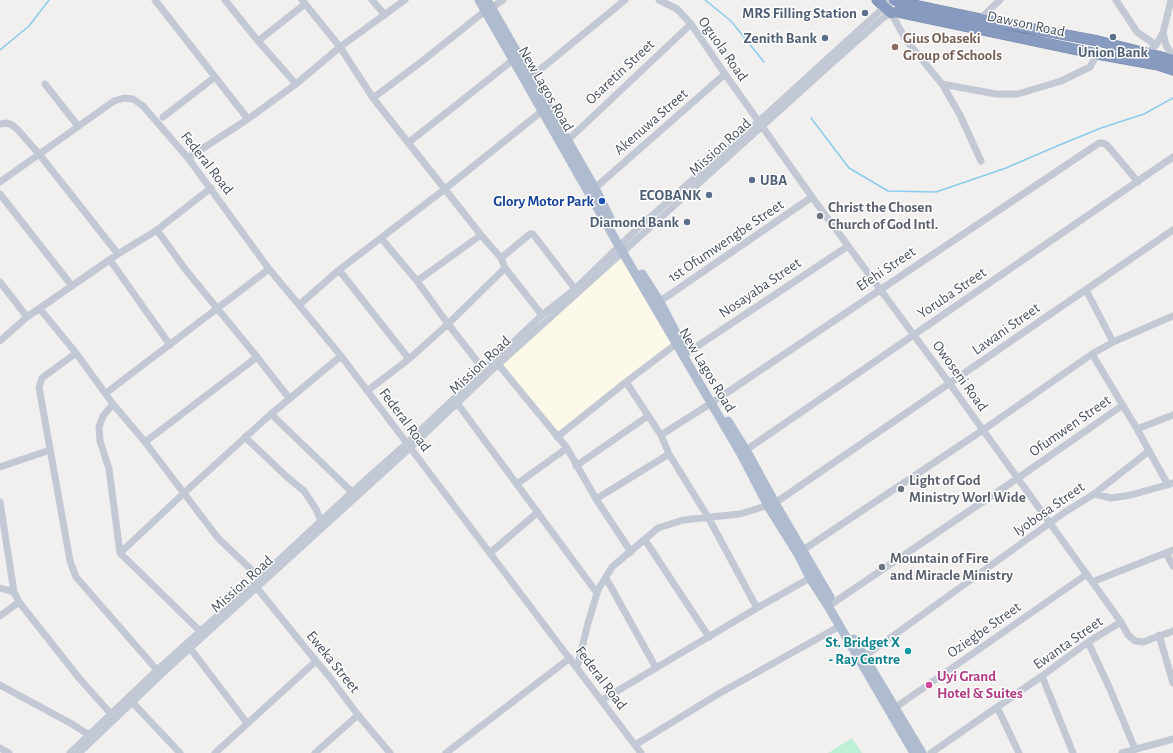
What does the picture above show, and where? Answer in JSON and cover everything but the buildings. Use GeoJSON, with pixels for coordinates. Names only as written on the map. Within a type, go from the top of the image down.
{"type":"FeatureCollection","features":[{"type":"Feature","properties":{"kind":"highway","name":"Dawson Road"},"geometry":{"type":"LineString","coordinates":[[892,3],[1098,41],[1173,60]]}},
{"type":"Feature","properties":{"kind":"highway","name":"Dawson Road"},"geometry":{"type":"LineString","coordinates":[[892,3],[898,12],[1097,54],[1158,65],[1173,70]]}},
{"type":"Feature","properties":{"kind":"main road","name":"New Lagos Road"},"geometry":{"type":"LineString","coordinates":[[479,0],[488,6],[568,140],[595,188],[622,247]]}},
{"type":"Feature","properties":{"kind":"main road","name":"New Lagos Road"},"geometry":{"type":"LineString","coordinates":[[488,6],[513,60],[542,111],[657,304],[678,343],[713,401],[746,450],[771,504],[803,550],[922,753]]}},
{"type":"Feature","properties":{"kind":"main road","name":"New Lagos Road"},"geometry":{"type":"LineString","coordinates":[[678,343],[687,353],[741,454],[771,504],[810,578],[822,595],[914,753]]}},
{"type":"Feature","properties":{"kind":"street"},"geometry":{"type":"LineString","coordinates":[[155,0],[248,119]]}},
{"type":"Feature","properties":{"kind":"street"},"geometry":{"type":"LineString","coordinates":[[225,0],[258,41],[296,84]]}},
{"type":"Feature","properties":{"kind":"street"},"geometry":{"type":"LineString","coordinates":[[372,0],[385,16]]}},
{"type":"Feature","properties":{"kind":"street"},"geometry":{"type":"LineString","coordinates":[[188,158],[248,119],[296,84],[340,47],[385,16],[405,0]]}},
{"type":"Feature","properties":{"kind":"street"},"geometry":{"type":"LineString","coordinates":[[373,98],[425,59],[488,6],[503,0]]}},
{"type":"Feature","properties":{"kind":"street"},"geometry":{"type":"LineString","coordinates":[[531,77],[625,0]]}},
{"type":"Feature","properties":{"kind":"street","name":"Oguola Road"},"geometry":{"type":"LineString","coordinates":[[659,0],[677,9],[691,24],[760,124]]}},
{"type":"Feature","properties":{"kind":"street"},"geometry":{"type":"LineString","coordinates":[[980,19],[1000,0]]}},
{"type":"Feature","properties":{"kind":"street"},"geometry":{"type":"LineString","coordinates":[[1116,0],[1137,32],[1156,45]]}},
{"type":"Feature","properties":{"kind":"street"},"geometry":{"type":"LineString","coordinates":[[1171,0],[1164,33],[1166,45],[1173,56]]}},
{"type":"Feature","properties":{"kind":"street"},"geometry":{"type":"LineString","coordinates":[[258,41],[303,2],[340,47],[373,98],[481,235],[501,258],[505,268],[542,315]]}},
{"type":"Feature","properties":{"kind":"street"},"geometry":{"type":"LineString","coordinates":[[892,3],[906,40],[942,84],[960,115],[981,161]]}},
{"type":"Feature","properties":{"kind":"street","name":"Mission Road"},"geometry":{"type":"LineString","coordinates":[[70,753],[157,670],[203,634],[257,588],[356,496],[542,315],[575,289],[760,124],[892,3]]}},
{"type":"Feature","properties":{"kind":"street","name":"Osaretin Street"},"geometry":{"type":"LineString","coordinates":[[568,140],[691,24]]}},
{"type":"Feature","properties":{"kind":"street"},"geometry":{"type":"LineString","coordinates":[[1147,53],[1156,45],[1164,33]]}},
{"type":"Feature","properties":{"kind":"street"},"geometry":{"type":"LineString","coordinates":[[942,84],[996,94],[1018,94],[1061,81],[1090,67],[1097,54]]}},
{"type":"Feature","properties":{"kind":"street"},"geometry":{"type":"LineString","coordinates":[[408,143],[513,60]]}},
{"type":"Feature","properties":{"kind":"street","name":"Akenuwa Street"},"geometry":{"type":"LineString","coordinates":[[595,188],[725,74]]}},
{"type":"Feature","properties":{"kind":"street"},"geometry":{"type":"LineString","coordinates":[[163,117],[215,77]]}},
{"type":"Feature","properties":{"kind":"street"},"geometry":{"type":"LineString","coordinates":[[0,182],[78,126],[45,84]]}},
{"type":"Feature","properties":{"kind":"street","name":"Federal Road"},"geometry":{"type":"LineString","coordinates":[[78,126],[114,100],[124,98],[133,100],[143,106],[188,158],[269,269],[367,391],[641,753]]}},
{"type":"Feature","properties":{"kind":"street"},"geometry":{"type":"LineString","coordinates":[[299,305],[339,270],[446,189],[542,111]]}},
{"type":"Feature","properties":{"kind":"street"},"geometry":{"type":"LineString","coordinates":[[0,124],[7,123],[18,130],[39,154],[118,254]]}},
{"type":"Feature","properties":{"kind":"street","name":"Owoseni Road"},"geometry":{"type":"LineString","coordinates":[[760,124],[1018,478],[1121,622],[1128,635],[1135,641],[1142,642],[1160,635]]}},
{"type":"Feature","properties":{"kind":"street","name":"Efehi Street"},"geometry":{"type":"LineString","coordinates":[[661,435],[1099,143],[1107,145],[1138,182]]}},
{"type":"Feature","properties":{"kind":"street","name":"Yoruba Street"},"geometry":{"type":"LineString","coordinates":[[746,450],[1173,157]]}},
{"type":"Feature","properties":{"kind":"street"},"geometry":{"type":"LineString","coordinates":[[0,341],[27,317],[118,254],[157,230],[211,188]]}},
{"type":"Feature","properties":{"kind":"street"},"geometry":{"type":"LineString","coordinates":[[0,194],[72,286]]}},
{"type":"Feature","properties":{"kind":"street","name":"1st Ofumwengbe Street"},"geometry":{"type":"LineString","coordinates":[[657,304],[812,197]]}},
{"type":"Feature","properties":{"kind":"street"},"geometry":{"type":"LineString","coordinates":[[157,230],[185,269],[289,398]]}},
{"type":"Feature","properties":{"kind":"street","name":"Lawani Street"},"geometry":{"type":"LineString","coordinates":[[577,668],[588,623],[598,593],[612,567],[658,528],[683,520],[740,514],[771,504],[950,384],[1173,230]]}},
{"type":"Feature","properties":{"kind":"street"},"geometry":{"type":"LineString","coordinates":[[501,258],[530,234],[533,234],[575,289]]}},
{"type":"Feature","properties":{"kind":"street"},"geometry":{"type":"LineString","coordinates":[[417,280],[481,235]]}},
{"type":"Feature","properties":{"kind":"street"},"geometry":{"type":"LineString","coordinates":[[381,238],[417,280],[448,324],[484,370]]}},
{"type":"Feature","properties":{"kind":"street","name":"Nosayaba Street"},"geometry":{"type":"LineString","coordinates":[[687,353],[848,246]]}},
{"type":"Feature","properties":{"kind":"street","name":"Mission Road"},"geometry":{"type":"LineString","coordinates":[[79,753],[190,648],[260,578],[352,492],[457,403],[498,364],[579,292],[622,247]]}},
{"type":"Feature","properties":{"kind":"street"},"geometry":{"type":"LineString","coordinates":[[110,260],[170,345]]}},
{"type":"Feature","properties":{"kind":"street"},"geometry":{"type":"LineString","coordinates":[[367,391],[409,359],[448,324],[505,268]]}},
{"type":"Feature","properties":{"kind":"street"},"geometry":{"type":"LineString","coordinates":[[106,393],[269,269]]}},
{"type":"Feature","properties":{"kind":"street"},"geometry":{"type":"LineString","coordinates":[[339,270],[409,359]]}},
{"type":"Feature","properties":{"kind":"street"},"geometry":{"type":"LineString","coordinates":[[0,282],[27,317]]}},
{"type":"Feature","properties":{"kind":"street"},"geometry":{"type":"LineString","coordinates":[[1086,290],[1113,342]]}},
{"type":"Feature","properties":{"kind":"street"},"geometry":{"type":"LineString","coordinates":[[40,309],[76,353],[113,404],[145,442],[218,538],[260,578]]}},
{"type":"Feature","properties":{"kind":"street"},"geometry":{"type":"LineString","coordinates":[[803,550],[983,430],[1092,354],[1113,342],[1173,316]]}},
{"type":"Feature","properties":{"kind":"street"},"geometry":{"type":"LineString","coordinates":[[557,437],[678,343]]}},
{"type":"Feature","properties":{"kind":"street"},"geometry":{"type":"LineString","coordinates":[[76,353],[42,378],[40,387],[70,561],[76,577],[157,670]]}},
{"type":"Feature","properties":{"kind":"street"},"geometry":{"type":"LineString","coordinates":[[1092,354],[1149,451],[1171,484],[1131,495],[1111,498],[1094,494]]}},
{"type":"Feature","properties":{"kind":"street"},"geometry":{"type":"LineString","coordinates":[[120,553],[270,414],[340,356]]}},
{"type":"Feature","properties":{"kind":"street"},"geometry":{"type":"LineString","coordinates":[[145,442],[257,357]]}},
{"type":"Feature","properties":{"kind":"street"},"geometry":{"type":"LineString","coordinates":[[498,364],[567,448],[596,499],[631,552]]}},
{"type":"Feature","properties":{"kind":"street"},"geometry":{"type":"LineString","coordinates":[[626,382],[661,435],[669,454],[708,517],[757,608]]}},
{"type":"Feature","properties":{"kind":"street"},"geometry":{"type":"LineString","coordinates":[[457,403],[598,593]]}},
{"type":"Feature","properties":{"kind":"street"},"geometry":{"type":"LineString","coordinates":[[113,404],[103,416],[99,427],[100,441],[109,469],[120,553],[203,634]]}},
{"type":"Feature","properties":{"kind":"street","name":"Ofumwen Street"},"geometry":{"type":"LineString","coordinates":[[833,603],[1123,405]]}},
{"type":"Feature","properties":{"kind":"street"},"geometry":{"type":"LineString","coordinates":[[270,414],[352,492]]}},
{"type":"Feature","properties":{"kind":"street"},"geometry":{"type":"LineString","coordinates":[[1137,429],[1173,415]]}},
{"type":"Feature","properties":{"kind":"street"},"geometry":{"type":"LineString","coordinates":[[576,466],[648,416]]}},
{"type":"Feature","properties":{"kind":"street"},"geometry":{"type":"LineString","coordinates":[[245,437],[304,491],[316,508],[321,521]]}},
{"type":"Feature","properties":{"kind":"street"},"geometry":{"type":"LineString","coordinates":[[517,484],[567,448]]}},
{"type":"Feature","properties":{"kind":"street"},"geometry":{"type":"LineString","coordinates":[[0,467],[50,450]]}},
{"type":"Feature","properties":{"kind":"street","name":"Iyobosa Street"},"geometry":{"type":"LineString","coordinates":[[865,656],[1065,512],[1094,494],[1149,451]]}},
{"type":"Feature","properties":{"kind":"street"},"geometry":{"type":"LineString","coordinates":[[596,499],[669,454]]}},
{"type":"Feature","properties":{"kind":"street"},"geometry":{"type":"LineString","coordinates":[[0,502],[2,529],[14,592],[19,602],[111,714]]}},
{"type":"Feature","properties":{"kind":"street"},"geometry":{"type":"LineString","coordinates":[[490,553],[538,512]]}},
{"type":"Feature","properties":{"kind":"street"},"geometry":{"type":"LineString","coordinates":[[645,540],[708,637]]}},
{"type":"Feature","properties":{"kind":"street"},"geometry":{"type":"LineString","coordinates":[[1092,582],[1170,551],[1173,566]]}},
{"type":"Feature","properties":{"kind":"street","name":"Oziegbe Street"},"geometry":{"type":"LineString","coordinates":[[896,708],[1086,574]]}},
{"type":"Feature","properties":{"kind":"street"},"geometry":{"type":"LineString","coordinates":[[606,578],[656,668]]}},
{"type":"Feature","properties":{"kind":"street"},"geometry":{"type":"LineString","coordinates":[[602,700],[810,578]]}},
{"type":"Feature","properties":{"kind":"street"},"geometry":{"type":"LineString","coordinates":[[0,588],[14,592]]}},
{"type":"Feature","properties":{"kind":"street","name":"Eweka Street"},"geometry":{"type":"LineString","coordinates":[[257,588],[390,753]]}},
{"type":"Feature","properties":{"kind":"street"},"geometry":{"type":"LineString","coordinates":[[0,616],[19,602]]}},
{"type":"Feature","properties":{"kind":"street","name":"Ewanta Street"},"geometry":{"type":"LineString","coordinates":[[931,753],[1042,676],[1088,642],[1121,622]]}},
{"type":"Feature","properties":{"kind":"street"},"geometry":{"type":"LineString","coordinates":[[635,745],[720,693],[840,626]]}},
{"type":"Feature","properties":{"kind":"street"},"geometry":{"type":"LineString","coordinates":[[1173,631],[1160,635],[1173,683]]}},
{"type":"Feature","properties":{"kind":"street"},"geometry":{"type":"LineString","coordinates":[[1088,642],[1110,689],[1135,749]]}},
{"type":"Feature","properties":{"kind":"street"},"geometry":{"type":"LineString","coordinates":[[190,648],[247,723]]}},
{"type":"Feature","properties":{"kind":"street"},"geometry":{"type":"LineString","coordinates":[[446,753],[570,658]]}},
{"type":"Feature","properties":{"kind":"street"},"geometry":{"type":"LineString","coordinates":[[215,753],[316,661]]}},
{"type":"Feature","properties":{"kind":"street"},"geometry":{"type":"LineString","coordinates":[[1042,676],[1073,753]]}},
{"type":"Feature","properties":{"kind":"street"},"geometry":{"type":"LineString","coordinates":[[0,685],[72,724],[89,735]]}},
{"type":"Feature","properties":{"kind":"street"},"geometry":{"type":"LineString","coordinates":[[132,702],[180,753]]}},
{"type":"Feature","properties":{"kind":"street"},"geometry":{"type":"LineString","coordinates":[[997,707],[1020,753]]}},
{"type":"Feature","properties":{"kind":"street"},"geometry":{"type":"LineString","coordinates":[[315,753],[358,715]]}},
{"type":"Feature","properties":{"kind":"street"},"geometry":{"type":"LineString","coordinates":[[1122,753],[1173,739]]}},
{"type":"Feature","properties":{"kind":"street"},"geometry":{"type":"LineString","coordinates":[[0,748],[9,753]]}},
{"type":"Feature","properties":{"kind":"shaded area"},"geometry":{"type":"Polygon","coordinates":[[[622,248],[680,345],[556,440],[494,362],[622,248]]]}},
{"type":"Feature","properties":{"kind":"green space"},"geometry":{"type":"Polygon","coordinates":[[[852,738],[862,753],[828,753],[852,738]]]}},
{"type":"Feature","properties":{"kind":"waterway"},"geometry":{"type":"LineString","coordinates":[[0,50],[29,26],[49,0]]}},
{"type":"Feature","properties":{"kind":"waterway"},"geometry":{"type":"LineString","coordinates":[[705,0],[731,21],[764,62]]}},
{"type":"Feature","properties":{"kind":"waterway"},"geometry":{"type":"LineString","coordinates":[[811,118],[849,168],[888,191],[936,192],[1006,168],[1101,128],[1144,114],[1173,98]]}},
{"type":"Feature","properties":{"kind":"place","name":"MRS Filling Station"},"geometry":{"type":"Point","coordinates":[865,13]}},
{"type":"Feature","properties":{"kind":"place","name":"Union Bank"},"geometry":{"type":"Point","coordinates":[1113,37]}},
{"type":"Feature","properties":{"kind":"place","name":"Zenith Bank"},"geometry":{"type":"Point","coordinates":[825,38]}},
{"type":"Feature","properties":{"kind":"place","name":"Gius Obaseki Group of Schools"},"geometry":{"type":"Point","coordinates":[895,47]}},
{"type":"Feature","properties":{"kind":"place","name":"UBA"},"geometry":{"type":"Point","coordinates":[752,180]}},
{"type":"Feature","properties":{"kind":"place","name":"ECOBANK"},"geometry":{"type":"Point","coordinates":[709,195]}},
{"type":"Feature","properties":{"kind":"place","name":"Glory Motor Park"},"geometry":{"type":"Point","coordinates":[602,201]}},
{"type":"Feature","properties":{"kind":"place","name":"Christ the Chosen Church of God Intl."},"geometry":{"type":"Point","coordinates":[820,216]}},
{"type":"Feature","properties":{"kind":"place","name":"Diamond Bank"},"geometry":{"type":"Point","coordinates":[687,222]}},
{"type":"Feature","properties":{"kind":"place","name":"Light of God Ministry Worl Wide"},"geometry":{"type":"Point","coordinates":[901,489]}},
{"type":"Feature","properties":{"kind":"place","name":"Mountain of Fire and Miracle Ministry"},"geometry":{"type":"Point","coordinates":[882,567]}},
{"type":"Feature","properties":{"kind":"place","name":"St. Bridget X - Ray Centre"},"geometry":{"type":"Point","coordinates":[908,651]}},
{"type":"Feature","properties":{"kind":"place","name":"Uyi Grand Hotel & Suites"},"geometry":{"type":"Point","coordinates":[929,685]}}]}
